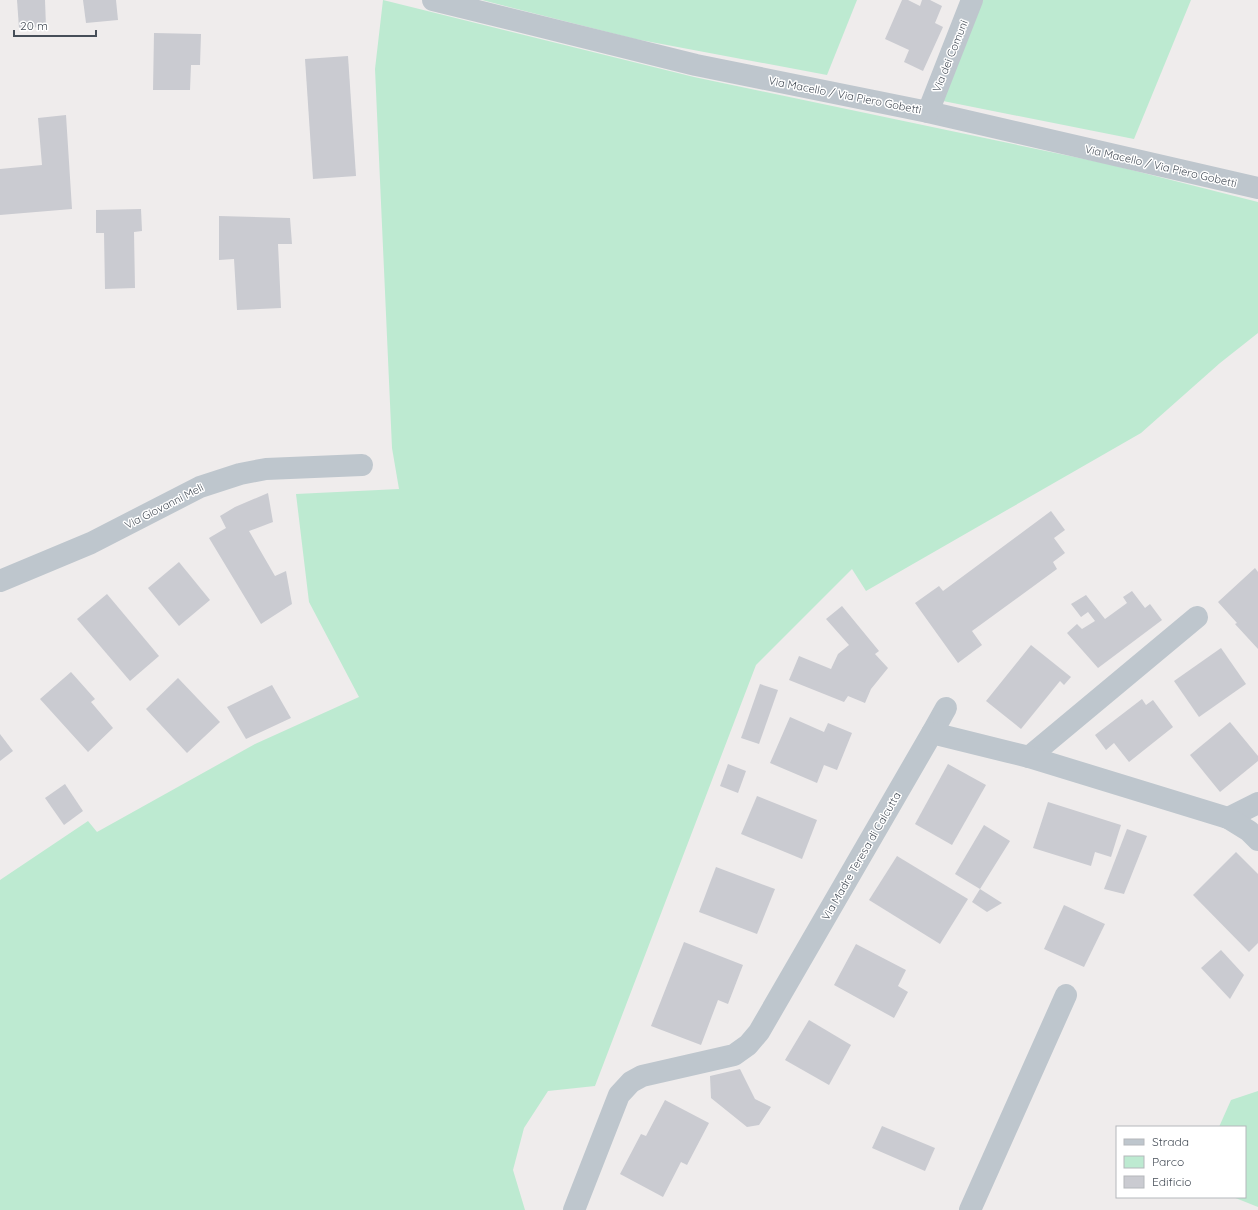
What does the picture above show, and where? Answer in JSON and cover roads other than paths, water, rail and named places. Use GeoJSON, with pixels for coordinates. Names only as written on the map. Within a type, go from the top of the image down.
{"type":"FeatureCollection","features":[{"type":"Feature","properties":{"kind":"street","name":"Via Macello / Via Piero Gobetti"},"geometry":{"type":"LineString","coordinates":[[433,0],[696,65],[928,112],[1258,188]]}},
{"type":"Feature","properties":{"kind":"street","name":"Via dei Comuni"},"geometry":{"type":"LineString","coordinates":[[928,112],[972,0]]}},
{"type":"Feature","properties":{"kind":"street","name":"Via Giovanni Meli"},"geometry":{"type":"LineString","coordinates":[[0,581],[91,543],[200,487],[240,474],[266,469],[362,465]]}},
{"type":"Feature","properties":{"kind":"street"},"geometry":{"type":"LineString","coordinates":[[1029,757],[1197,617]]}},
{"type":"Feature","properties":{"kind":"street","name":"Via Madre Teresa di Calcutta"},"geometry":{"type":"LineString","coordinates":[[574,1210],[619,1095],[631,1082],[642,1076],[734,1055],[748,1045],[759,1032],[946,708]]}},
{"type":"Feature","properties":{"kind":"street"},"geometry":{"type":"LineString","coordinates":[[932,733],[1029,757],[1228,818],[1249,831],[1258,840]]}},
{"type":"Feature","properties":{"kind":"street"},"geometry":{"type":"LineString","coordinates":[[1228,818],[1258,803]]}},
{"type":"Feature","properties":{"kind":"street"},"geometry":{"type":"LineString","coordinates":[[970,1210],[1066,996]]}}]}
